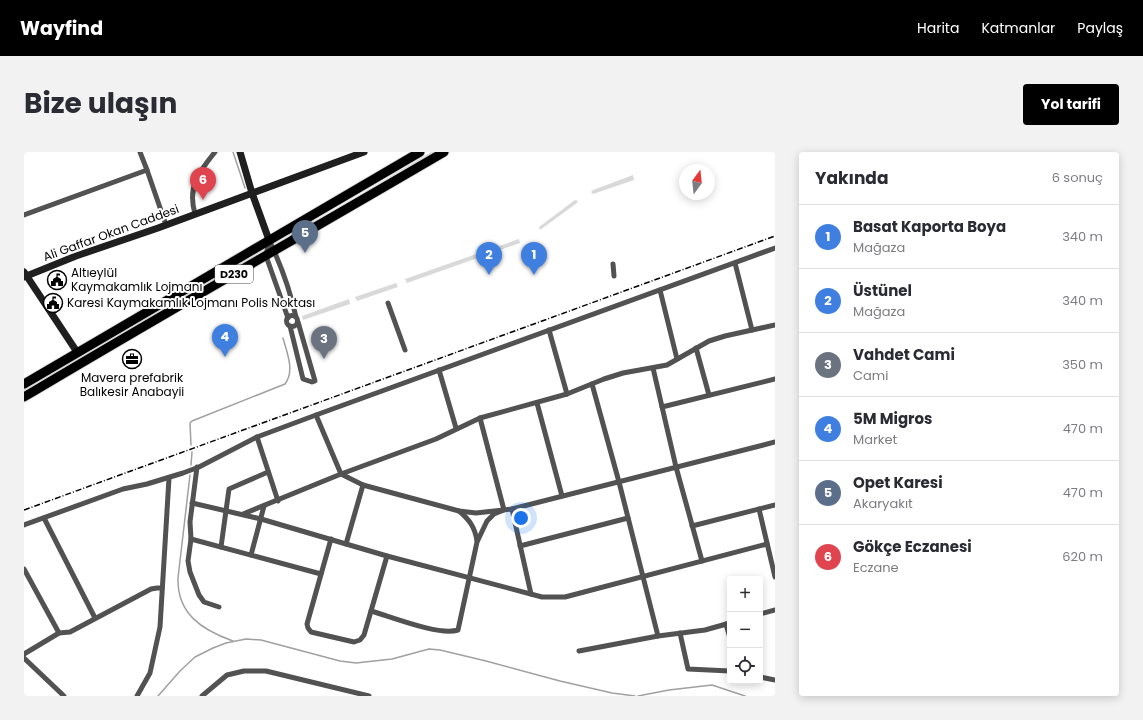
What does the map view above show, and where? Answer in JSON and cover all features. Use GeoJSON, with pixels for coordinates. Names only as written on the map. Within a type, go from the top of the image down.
{"type":"FeatureCollection","features":[{"type":"Feature","properties":{"kind":"highway","name":"D230"},"geometry":{"type":"LineString","coordinates":[[24,384],[420,152]]}},
{"type":"Feature","properties":{"kind":"highway","name":"D230"},"geometry":{"type":"LineString","coordinates":[[24,397],[444,152]]}},
{"type":"Feature","properties":{"kind":"main road"},"geometry":{"type":"LineString","coordinates":[[240,152],[252,193],[269,240]]}},
{"type":"Feature","properties":{"kind":"main road","name":"Ali Gaffar Okan Caddesi"},"geometry":{"type":"LineString","coordinates":[[25,275],[364,152]]}},
{"type":"Feature","properties":{"kind":"main road"},"geometry":{"type":"LineString","coordinates":[[25,275],[77,352]]}},
{"type":"Feature","properties":{"kind":"street"},"geometry":{"type":"LineString","coordinates":[[140,152],[166,225]]}},
{"type":"Feature","properties":{"kind":"street"},"geometry":{"type":"LineString","coordinates":[[195,214],[193,207],[193,196],[195,179],[215,152]]}},
{"type":"Feature","properties":{"kind":"street"},"geometry":{"type":"LineString","coordinates":[[24,215],[147,170]]}},
{"type":"Feature","properties":{"kind":"street"},"geometry":{"type":"LineString","coordinates":[[269,240],[286,279],[315,381],[312,382],[304,379],[290,326],[287,322],[288,318],[266,256],[269,240]]}},
{"type":"Feature","properties":{"kind":"street"},"geometry":{"type":"LineString","coordinates":[[24,525],[123,489],[169,478],[197,467],[257,437],[775,248]]}},
{"type":"Feature","properties":{"kind":"street"},"geometry":{"type":"LineString","coordinates":[[734,263],[752,330]]}},
{"type":"Feature","properties":{"kind":"street"},"geometry":{"type":"LineString","coordinates":[[612,264],[614,276]]}},
{"type":"Feature","properties":{"kind":"street"},"geometry":{"type":"LineString","coordinates":[[660,290],[677,359]]}},
{"type":"Feature","properties":{"kind":"street"},"geometry":{"type":"LineString","coordinates":[[388,303],[405,350]]}},
{"type":"Feature","properties":{"kind":"street"},"geometry":{"type":"LineString","coordinates":[[288,318],[292,316],[297,319]]}},
{"type":"Feature","properties":{"kind":"street"},"geometry":{"type":"LineString","coordinates":[[290,326],[295,326],[297,319]]}},
{"type":"Feature","properties":{"kind":"street"},"geometry":{"type":"LineString","coordinates":[[242,514],[278,501],[342,474],[436,439],[456,428],[480,418],[567,394],[623,373],[667,364],[696,348],[720,338],[775,325]]}},
{"type":"Feature","properties":{"kind":"street"},"geometry":{"type":"LineString","coordinates":[[549,330],[567,394]]}},
{"type":"Feature","properties":{"kind":"street"},"geometry":{"type":"LineString","coordinates":[[696,348],[709,395]]}},
{"type":"Feature","properties":{"kind":"street"},"geometry":{"type":"LineString","coordinates":[[653,368],[676,467],[702,562]]}},
{"type":"Feature","properties":{"kind":"street"},"geometry":{"type":"LineString","coordinates":[[439,370],[456,428]]}},
{"type":"Feature","properties":{"kind":"street"},"geometry":{"type":"LineString","coordinates":[[662,407],[775,379]]}},
{"type":"Feature","properties":{"kind":"street"},"geometry":{"type":"LineString","coordinates":[[592,384],[619,482],[658,636]]}},
{"type":"Feature","properties":{"kind":"street"},"geometry":{"type":"LineString","coordinates":[[537,403],[562,496]]}},
{"type":"Feature","properties":{"kind":"street"},"geometry":{"type":"LineString","coordinates":[[316,415],[342,474],[363,485],[459,511],[476,513],[512,509],[775,442]]}},
{"type":"Feature","properties":{"kind":"street"},"geometry":{"type":"LineString","coordinates":[[480,418],[504,510]]}},
{"type":"Feature","properties":{"kind":"street"},"geometry":{"type":"LineString","coordinates":[[257,437],[278,501]]}},
{"type":"Feature","properties":{"kind":"street"},"geometry":{"type":"LineString","coordinates":[[197,467],[192,503],[191,539],[188,561],[190,572],[199,595],[204,602],[219,607]]}},
{"type":"Feature","properties":{"kind":"street"},"geometry":{"type":"LineString","coordinates":[[221,547],[229,489],[268,472]]}},
{"type":"Feature","properties":{"kind":"street"},"geometry":{"type":"LineString","coordinates":[[137,696],[150,673],[160,627],[169,478]]}},
{"type":"Feature","properties":{"kind":"street"},"geometry":{"type":"LineString","coordinates":[[346,544],[363,485]]}},
{"type":"Feature","properties":{"kind":"street"},"geometry":{"type":"LineString","coordinates":[[192,503],[261,519],[387,556],[542,598],[565,596],[702,562],[767,544]]}},
{"type":"Feature","properties":{"kind":"street"},"geometry":{"type":"LineString","coordinates":[[692,526],[775,505]]}},
{"type":"Feature","properties":{"kind":"street"},"geometry":{"type":"LineString","coordinates":[[252,555],[264,506]]}},
{"type":"Feature","properties":{"kind":"street"},"geometry":{"type":"LineString","coordinates":[[512,509],[531,594]]}},
{"type":"Feature","properties":{"kind":"street"},"geometry":{"type":"LineString","coordinates":[[759,509],[775,577]]}},
{"type":"Feature","properties":{"kind":"street"},"geometry":{"type":"LineString","coordinates":[[371,612],[431,629],[458,630],[477,542],[487,521],[494,514],[504,510]]}},
{"type":"Feature","properties":{"kind":"street"},"geometry":{"type":"LineString","coordinates":[[459,511],[467,517],[472,525],[477,542]]}},
{"type":"Feature","properties":{"kind":"street"},"geometry":{"type":"LineString","coordinates":[[44,518],[95,618]]}},
{"type":"Feature","properties":{"kind":"street"},"geometry":{"type":"LineString","coordinates":[[520,546],[628,518]]}},
{"type":"Feature","properties":{"kind":"street"},"geometry":{"type":"LineString","coordinates":[[191,539],[321,574]]}},
{"type":"Feature","properties":{"kind":"street"},"geometry":{"type":"LineString","coordinates":[[331,540],[307,624],[311,632],[354,642],[360,640],[364,635],[387,556]]}},
{"type":"Feature","properties":{"kind":"street"},"geometry":{"type":"LineString","coordinates":[[24,569],[60,633]]}},
{"type":"Feature","properties":{"kind":"street"},"geometry":{"type":"LineString","coordinates":[[24,583],[30,580]]}},
{"type":"Feature","properties":{"kind":"street"},"geometry":{"type":"LineString","coordinates":[[24,654],[60,633],[70,632],[151,589],[162,588]]}},
{"type":"Feature","properties":{"kind":"street"},"geometry":{"type":"LineString","coordinates":[[763,613],[775,610]]}},
{"type":"Feature","properties":{"kind":"street"},"geometry":{"type":"LineString","coordinates":[[579,651],[658,636],[705,630],[727,623]]}},
{"type":"Feature","properties":{"kind":"street"},"geometry":{"type":"LineString","coordinates":[[680,633],[688,669],[727,671]]}},
{"type":"Feature","properties":{"kind":"street"},"geometry":{"type":"LineString","coordinates":[[24,658],[64,696]]}},
{"type":"Feature","properties":{"kind":"street"},"geometry":{"type":"LineString","coordinates":[[202,696],[227,675],[244,671],[266,671],[369,696]]}},
{"type":"Feature","properties":{"kind":"street"},"geometry":{"type":"LineString","coordinates":[[763,678],[775,680]]}},
{"type":"Feature","properties":{"kind":"shaded area"},"geometry":{"type":"Polygon","coordinates":[[[431,152],[435,152],[279,243],[431,152]]]}},
{"type":"Feature","properties":{"kind":"shaded area"},"geometry":{"type":"Polygon","coordinates":[[[633,175],[634,180],[593,194],[591,192],[593,190],[633,175]]]}},
{"type":"Feature","properties":{"kind":"shaded area"},"geometry":{"type":"Polygon","coordinates":[[[575,200],[578,201],[577,203],[540,230],[539,227],[575,200]]]}},
{"type":"Feature","properties":{"kind":"shaded area"},"geometry":{"type":"Polygon","coordinates":[[[519,239],[520,243],[407,283],[405,279],[519,239]]]}},
{"type":"Feature","properties":{"kind":"shaded area"},"geometry":{"type":"Polygon","coordinates":[[[257,253],[260,254],[24,392],[24,389],[257,253]]]}},
{"type":"Feature","properties":{"kind":"shaded area"},"geometry":{"type":"Polygon","coordinates":[[[396,283],[398,287],[357,301],[355,297],[396,283]]]}},
{"type":"Feature","properties":{"kind":"shaded area"},"geometry":{"type":"Polygon","coordinates":[[[349,299],[350,304],[303,320],[302,316],[349,299]]]}},
{"type":"Feature","properties":{"kind":"waterway"},"geometry":{"type":"LineString","coordinates":[[233,152],[245,188]]}},
{"type":"Feature","properties":{"kind":"waterway"},"geometry":{"type":"LineString","coordinates":[[191,445],[190,423],[192,421],[285,384],[288,379],[290,368],[283,338]]}},
{"type":"Feature","properties":{"kind":"waterway"},"geometry":{"type":"LineString","coordinates":[[191,465],[192,452]]}},
{"type":"Feature","properties":{"kind":"waterway"},"geometry":{"type":"LineString","coordinates":[[190,475],[178,578],[179,591],[187,611],[194,619],[211,632],[233,641]]}},
{"type":"Feature","properties":{"kind":"waterway"},"geometry":{"type":"LineString","coordinates":[[158,696],[180,671],[195,657],[226,643],[246,639],[261,640],[340,661],[356,663],[392,659],[429,649],[440,650],[560,681],[612,693],[635,696]]}},
{"type":"Feature","properties":{"kind":"waterway"},"geometry":{"type":"LineString","coordinates":[[638,696],[669,690],[712,685],[745,696]]}},
{"type":"Feature","properties":{"kind":"railway"},"geometry":{"type":"LineString","coordinates":[[24,510],[775,236]]}},
{"type":"Feature","properties":{"kind":"place","name":"Gökçe Eczanesi"},"geometry":{"type":"Point","coordinates":[203,200]}},
{"type":"Feature","properties":{"kind":"place","name":"Opet Karesi"},"geometry":{"type":"Point","coordinates":[305,253]}},
{"type":"Feature","properties":{"kind":"place","name":"Üstünel"},"geometry":{"type":"Point","coordinates":[489,275]}},
{"type":"Feature","properties":{"kind":"place","name":"Basat Kaporta Boya"},"geometry":{"type":"Point","coordinates":[534,275]}},
{"type":"Feature","properties":{"kind":"place","name":"Altıeylül Kaymakamlık Lojmanı"},"geometry":{"type":"Point","coordinates":[57,280]}},
{"type":"Feature","properties":{"kind":"place","name":"Karesi Kaymakamlık Lojmanı Polis Noktası"},"geometry":{"type":"Point","coordinates":[53,303]}},
{"type":"Feature","properties":{"kind":"place","name":"5M Migros"},"geometry":{"type":"Point","coordinates":[225,357]}},
{"type":"Feature","properties":{"kind":"place","name":"Mavera prefabrik Balıkesir Anabayii"},"geometry":{"type":"Point","coordinates":[132,359]}},
{"type":"Feature","properties":{"kind":"place","name":"Vahdet Cami"},"geometry":{"type":"Point","coordinates":[324,359]}}]}
